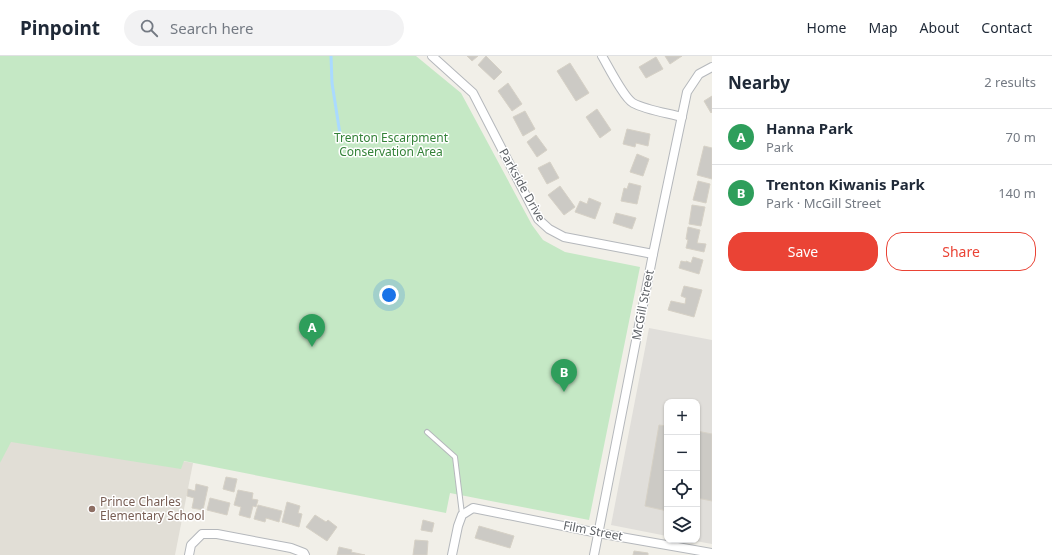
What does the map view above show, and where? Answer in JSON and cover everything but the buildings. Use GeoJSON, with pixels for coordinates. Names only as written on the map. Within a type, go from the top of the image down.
{"type":"FeatureCollection","features":[{"type":"Feature","properties":{"kind":"street","name":"Parkside Drive"},"geometry":{"type":"LineString","coordinates":[[432,56],[473,93],[538,219],[550,230],[564,237],[652,254]]}},
{"type":"Feature","properties":{"kind":"street"},"geometry":{"type":"LineString","coordinates":[[602,56],[626,97],[632,103],[649,109],[682,116]]}},
{"type":"Feature","properties":{"kind":"street","name":"McGill Street"},"geometry":{"type":"LineString","coordinates":[[594,555],[652,254],[687,92],[699,74],[712,67]]}},
{"type":"Feature","properties":{"kind":"street","name":"Film Street"},"geometry":{"type":"LineString","coordinates":[[462,515],[473,508],[598,533],[712,553]]}},
{"type":"Feature","properties":{"kind":"street"},"geometry":{"type":"LineString","coordinates":[[452,555],[458,526],[462,515]]}},
{"type":"Feature","properties":{"kind":"street"},"geometry":{"type":"LineString","coordinates":[[189,555],[191,545],[202,534],[217,534],[291,548],[304,553],[305,555]]}},
{"type":"Feature","properties":{"kind":"lane"},"geometry":{"type":"LineString","coordinates":[[427,432],[455,457],[462,515]]}},
{"type":"Feature","properties":{"kind":"shaded area"},"geometry":{"type":"Polygon","coordinates":[[[649,328],[712,340],[712,544],[700,542],[700,399],[664,399],[664,535],[611,525],[649,328]]]}},
{"type":"Feature","properties":{"kind":"shaded area","name":"Prince Charles Elementary School"},"geometry":{"type":"Polygon","coordinates":[[[7,428],[193,463],[175,555],[0,555],[0,463],[7,428]]]}},
{"type":"Feature","properties":{"kind":"green space","name":"Trenton Escarpment Conservation Area"},"geometry":{"type":"Polygon","coordinates":[[[0,56],[416,56],[461,93],[532,225],[543,240],[565,252],[640,267],[589,520],[450,493],[446,513],[184,461],[181,469],[11,442],[0,463],[0,56]]]}},
{"type":"Feature","properties":{"kind":"waterway"},"geometry":{"type":"LineString","coordinates":[[331,56],[332,83],[340,134]]}},
{"type":"Feature","properties":{"kind":"place","name":"Hanna Park"},"geometry":{"type":"Point","coordinates":[312,347]}},
{"type":"Feature","properties":{"kind":"place","name":"Trenton Kiwanis Park"},"geometry":{"type":"Point","coordinates":[564,392]}},
{"type":"Feature","properties":{"kind":"place","name":"Prince Charles Elementary School"},"geometry":{"type":"Point","coordinates":[92,509]}}]}
